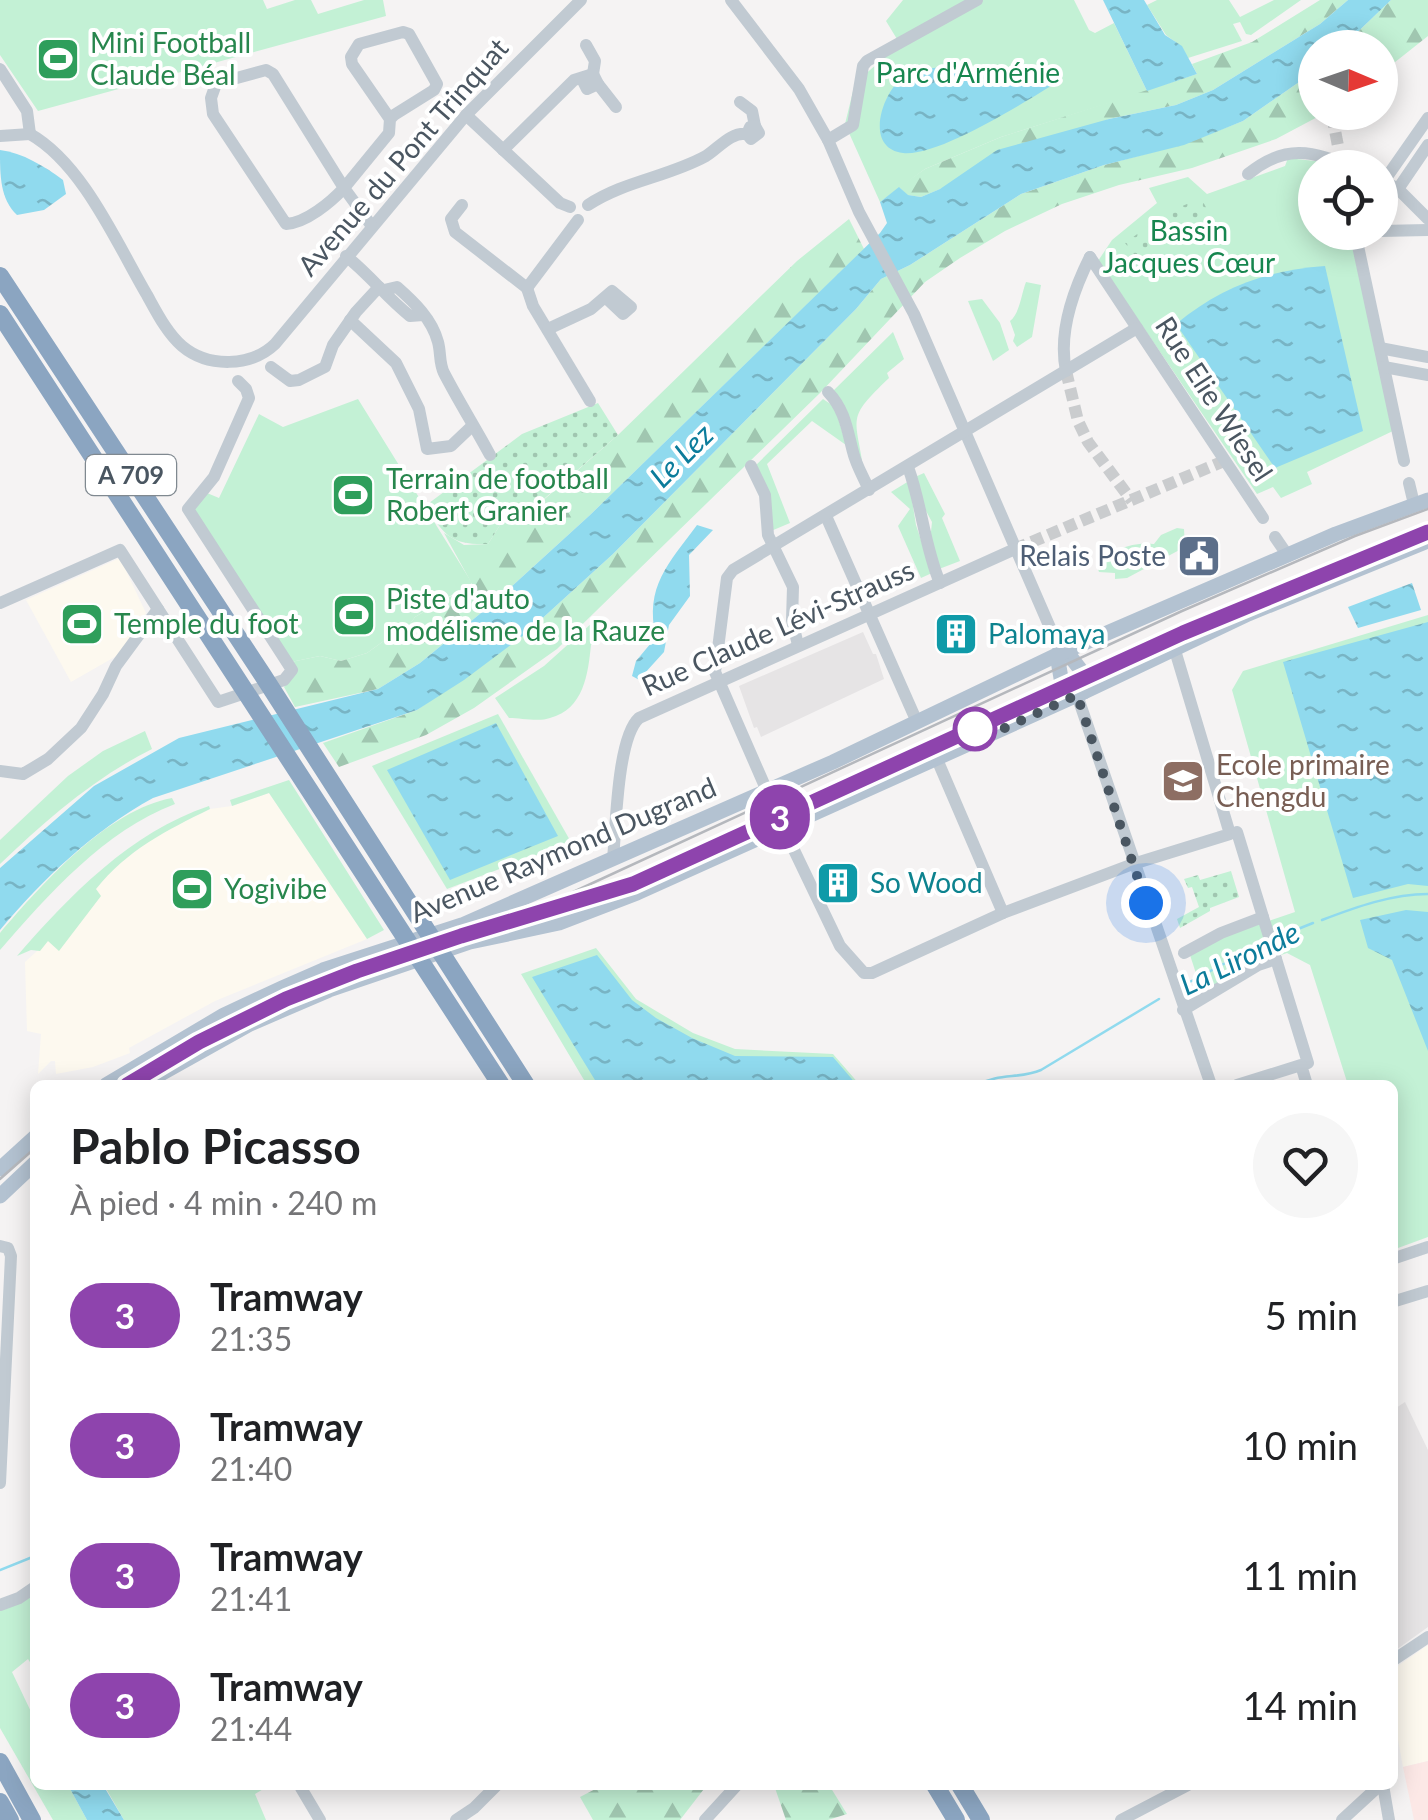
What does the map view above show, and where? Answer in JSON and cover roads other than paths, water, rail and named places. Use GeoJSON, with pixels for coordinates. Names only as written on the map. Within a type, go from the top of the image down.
{"type":"FeatureCollection","features":[{"type":"Feature","properties":{"kind":"highway","name":"A 709"},"geometry":{"type":"LineString","coordinates":[[0,276],[523,1080]]}},
{"type":"Feature","properties":{"kind":"highway","name":"A 709"},"geometry":{"type":"LineString","coordinates":[[0,314],[498,1080]]}},
{"type":"Feature","properties":{"kind":"highway"},"geometry":{"type":"LineString","coordinates":[[0,1762],[32,1820]]}},
{"type":"Feature","properties":{"kind":"highway"},"geometry":{"type":"LineString","coordinates":[[938,1790],[956,1820]]}},
{"type":"Feature","properties":{"kind":"highway"},"geometry":{"type":"LineString","coordinates":[[963,1790],[981,1820]]}},
{"type":"Feature","properties":{"kind":"highway"},"geometry":{"type":"LineString","coordinates":[[0,1802],[10,1820]]}},
{"type":"Feature","properties":{"kind":"main road","name":"Avenue Raymond Dugrand"},"geometry":{"type":"LineString","coordinates":[[114,1080],[224,1015],[322,970],[462,925],[768,792],[1061,653],[1421,502]]}},
{"type":"Feature","properties":{"kind":"main road"},"geometry":{"type":"LineString","coordinates":[[1061,653],[1061,678],[1078,694],[1174,647],[1428,541]]}},
{"type":"Feature","properties":{"kind":"main road","name":"Avenue Raymond Dugrand"},"geometry":{"type":"LineString","coordinates":[[149,1080],[250,1024],[329,990],[470,942],[559,923],[637,892],[1078,694]]}},
{"type":"Feature","properties":{"kind":"main road"},"geometry":{"type":"LineString","coordinates":[[0,1169],[30,1142]]}},
{"type":"Feature","properties":{"kind":"main road"},"geometry":{"type":"LineString","coordinates":[[0,1196],[30,1167]]}},
{"type":"Feature","properties":{"kind":"street","name":"Avenue du Pont Trinquat"},"geometry":{"type":"LineString","coordinates":[[30,134],[52,149],[79,181],[159,316],[180,344],[219,362],[238,362],[268,350],[466,115],[581,0]]}},
{"type":"Feature","properties":{"kind":"street"},"geometry":{"type":"LineString","coordinates":[[731,0],[799,89],[828,140],[908,303],[1061,653]]}},
{"type":"Feature","properties":{"kind":"street"},"geometry":{"type":"LineString","coordinates":[[828,140],[853,125],[867,61],[977,0]]}},
{"type":"Feature","properties":{"kind":"street"},"geometry":{"type":"LineString","coordinates":[[371,225],[344,188],[274,74],[266,70],[216,84],[210,98],[211,107],[286,224],[298,222],[344,188],[389,133],[390,119],[352,64],[351,56],[359,44],[403,32],[409,34],[437,84],[434,90],[390,119]]}},
{"type":"Feature","properties":{"kind":"street"},"geometry":{"type":"LineString","coordinates":[[586,46],[595,61],[591,79]]}},
{"type":"Feature","properties":{"kind":"street"},"geometry":{"type":"LineString","coordinates":[[0,70],[27,111],[30,134],[0,136]]}},
{"type":"Feature","properties":{"kind":"street"},"geometry":{"type":"LineString","coordinates":[[503,150],[574,80],[591,79]]}},
{"type":"Feature","properties":{"kind":"street"},"geometry":{"type":"LineString","coordinates":[[591,79],[616,107]]}},
{"type":"Feature","properties":{"kind":"street"},"geometry":{"type":"LineString","coordinates":[[466,115],[560,203],[574,214],[588,214],[588,205],[606,193],[703,158],[738,133],[751,130],[752,111],[740,102]]}},
{"type":"Feature","properties":{"kind":"street"},"geometry":{"type":"LineString","coordinates":[[1398,158],[1428,118]]}},
{"type":"Feature","properties":{"kind":"street"},"geometry":{"type":"LineString","coordinates":[[1338,146],[1340,150]]}},
{"type":"Feature","properties":{"kind":"street"},"geometry":{"type":"LineString","coordinates":[[1428,146],[1398,189],[1428,220]]}},
{"type":"Feature","properties":{"kind":"street"},"geometry":{"type":"LineString","coordinates":[[1248,174],[1283,152],[1298,154]]}},
{"type":"Feature","properties":{"kind":"street"},"geometry":{"type":"LineString","coordinates":[[462,205],[451,219],[456,232],[526,288],[590,401]]}},
{"type":"Feature","properties":{"kind":"street"},"geometry":{"type":"LineString","coordinates":[[526,288],[574,214]]}},
{"type":"Feature","properties":{"kind":"street"},"geometry":{"type":"LineString","coordinates":[[1398,231],[1428,230]]}},
{"type":"Feature","properties":{"kind":"street"},"geometry":{"type":"LineString","coordinates":[[1361,250],[1404,461]]}},
{"type":"Feature","properties":{"kind":"street"},"geometry":{"type":"LineString","coordinates":[[346,256],[389,285]]}},
{"type":"Feature","properties":{"kind":"street","name":"Rue Elie Wiesel"},"geometry":{"type":"LineString","coordinates":[[1066,371],[1066,324],[1090,257],[1263,518]]}},
{"type":"Feature","properties":{"kind":"street"},"geometry":{"type":"LineString","coordinates":[[389,285],[384,296],[410,316],[424,314],[438,341],[442,368],[471,427],[490,455]]}},
{"type":"Feature","properties":{"kind":"street"},"geometry":{"type":"LineString","coordinates":[[271,368],[290,382],[314,374],[325,366],[333,345],[373,290],[389,285]]}},
{"type":"Feature","properties":{"kind":"street"},"geometry":{"type":"LineString","coordinates":[[548,329],[591,310],[606,298]]}},
{"type":"Feature","properties":{"kind":"street"},"geometry":{"type":"LineString","coordinates":[[350,320],[396,363],[419,409],[428,449],[451,446],[471,427]]}},
{"type":"Feature","properties":{"kind":"street"},"geometry":{"type":"LineString","coordinates":[[768,792],[715,672],[727,578],[733,570],[1137,328]]}},
{"type":"Feature","properties":{"kind":"street"},"geometry":{"type":"LineString","coordinates":[[1380,348],[1428,357]]}},
{"type":"Feature","properties":{"kind":"street"},"geometry":{"type":"LineString","coordinates":[[1384,367],[1428,375]]}},
{"type":"Feature","properties":{"kind":"street"},"geometry":{"type":"LineString","coordinates":[[0,603],[120,550],[218,702],[284,680],[292,670],[188,509],[214,477],[249,398],[238,381]]}},
{"type":"Feature","properties":{"kind":"street"},"geometry":{"type":"LineString","coordinates":[[828,392],[839,404],[852,438],[852,450],[870,490]]}},
{"type":"Feature","properties":{"kind":"street"},"geometry":{"type":"LineString","coordinates":[[751,466],[765,496],[768,534],[793,587],[792,620],[798,646]]}},
{"type":"Feature","properties":{"kind":"street"},"geometry":{"type":"LineString","coordinates":[[908,467],[926,525],[929,557],[940,583]]}},
{"type":"Feature","properties":{"kind":"street"},"geometry":{"type":"LineString","coordinates":[[1409,483],[1421,502]]}},
{"type":"Feature","properties":{"kind":"street"},"geometry":{"type":"LineString","coordinates":[[826,516],[917,722]]}},
{"type":"Feature","properties":{"kind":"street"},"geometry":{"type":"LineString","coordinates":[[1275,537],[1288,556]]}},
{"type":"Feature","properties":{"kind":"street","name":"Rue Claude Lévi-Strauss"},"geometry":{"type":"LineString","coordinates":[[613,859],[625,746],[632,724],[650,712],[1016,549]]}},
{"type":"Feature","properties":{"kind":"street"},"geometry":{"type":"LineString","coordinates":[[0,771],[24,774],[70,739],[91,714],[116,666],[158,609]]}},
{"type":"Feature","properties":{"kind":"street"},"geometry":{"type":"LineString","coordinates":[[783,827],[840,946],[864,974],[872,974],[1003,913],[1133,864],[1230,834],[1174,647]]}},
{"type":"Feature","properties":{"kind":"street"},"geometry":{"type":"LineString","coordinates":[[1078,694],[1209,1080]]}},
{"type":"Feature","properties":{"kind":"street"},"geometry":{"type":"LineString","coordinates":[[936,757],[1003,913]]}},
{"type":"Feature","properties":{"kind":"street"},"geometry":{"type":"LineString","coordinates":[[1237,832],[1308,1063]]}},
{"type":"Feature","properties":{"kind":"street"},"geometry":{"type":"LineString","coordinates":[[1184,953],[1263,917]]}},
{"type":"Feature","properties":{"kind":"street"},"geometry":{"type":"LineString","coordinates":[[1182,1008],[1276,959]]}},
{"type":"Feature","properties":{"kind":"street"},"geometry":{"type":"LineString","coordinates":[[1253,1080],[1301,1065],[1306,1080]]}},
{"type":"Feature","properties":{"kind":"street"},"geometry":{"type":"LineString","coordinates":[[0,1246],[8,1248],[11,1256],[0,1482]]}},
{"type":"Feature","properties":{"kind":"street"},"geometry":{"type":"LineString","coordinates":[[1398,1257],[1428,1247]]}},
{"type":"Feature","properties":{"kind":"street"},"geometry":{"type":"LineString","coordinates":[[1398,1300],[1428,1291]]}},
{"type":"Feature","properties":{"kind":"street"},"geometry":{"type":"LineString","coordinates":[[0,1605],[30,1590]]}},
{"type":"Feature","properties":{"kind":"street"},"geometry":{"type":"LineString","coordinates":[[1398,1657],[1428,1637]]}},
{"type":"Feature","properties":{"kind":"street"},"geometry":{"type":"LineString","coordinates":[[302,1790],[320,1820]]}},
{"type":"Feature","properties":{"kind":"street"},"geometry":{"type":"LineString","coordinates":[[456,1820],[492,1790]]}},
{"type":"Feature","properties":{"kind":"street"},"geometry":{"type":"LineString","coordinates":[[704,1820],[731,1790]]}},
{"type":"Feature","properties":{"kind":"street"},"geometry":{"type":"LineString","coordinates":[[1121,1820],[1178,1790]]}},
{"type":"Feature","properties":{"kind":"street"},"geometry":{"type":"LineString","coordinates":[[1342,1820],[1375,1790]]}},
{"type":"Feature","properties":{"kind":"street"},"geometry":{"type":"LineString","coordinates":[[1382,1790],[1389,1820]]}},
{"type":"Feature","properties":{"kind":"water"},"geometry":{"type":"Polygon","coordinates":[[[1103,0],[1144,0],[1165,35],[1182,46],[1197,74],[1147,91],[1103,0]]]}},
{"type":"Feature","properties":{"kind":"water"},"geometry":{"type":"Polygon","coordinates":[[[1348,0],[1391,0],[1360,30],[1310,30],[1348,0]]]}},
{"type":"Feature","properties":{"kind":"water","name":"Le Lez"},"geometry":{"type":"Polygon","coordinates":[[[1298,38],[1298,83],[1243,121],[1184,145],[1104,165],[1021,194],[910,265],[881,279],[856,309],[613,554],[524,635],[464,680],[417,710],[153,798],[70,857],[0,930],[0,868],[94,786],[179,738],[378,689],[420,663],[498,599],[880,233],[887,223],[880,202],[899,187],[908,195],[921,197],[940,189],[997,150],[1176,105],[1213,90],[1298,38]]]}},
{"type":"Feature","properties":{"kind":"water"},"geometry":{"type":"Polygon","coordinates":[[[953,66],[992,68],[1051,86],[957,139],[918,152],[890,149],[883,141],[881,117],[898,81],[917,70],[953,66]]]}},
{"type":"Feature","properties":{"kind":"water"},"geometry":{"type":"Polygon","coordinates":[[[0,150],[25,157],[63,180],[66,194],[44,210],[17,215],[4,194],[0,150]]]}},
{"type":"Feature","properties":{"kind":"water","name":"Bassin Jacques Cœur"},"geometry":{"type":"Polygon","coordinates":[[[1325,266],[1363,431],[1275,468],[1176,324],[1228,290],[1265,276],[1325,266]]]}},
{"type":"Feature","properties":{"kind":"water"},"geometry":{"type":"Polygon","coordinates":[[[697,525],[713,530],[689,555],[690,596],[669,625],[664,652],[644,674],[643,682],[632,676],[636,661],[656,637],[656,590],[697,525]]]}},
{"type":"Feature","properties":{"kind":"water"},"geometry":{"type":"Polygon","coordinates":[[[1412,583],[1421,610],[1358,628],[1348,607],[1412,583]]]}},
{"type":"Feature","properties":{"kind":"water"},"geometry":{"type":"Polygon","coordinates":[[[1428,622],[1428,886],[1408,884],[1353,898],[1283,662],[1428,622]]]}},
{"type":"Feature","properties":{"kind":"water"},"geometry":{"type":"Polygon","coordinates":[[[496,723],[558,836],[450,880],[387,770],[496,723]]]}},
{"type":"Feature","properties":{"kind":"water"},"geometry":{"type":"Polygon","coordinates":[[[1406,910],[1428,912],[1428,1051],[1392,960],[1368,948],[1360,920],[1406,910]]]}},
{"type":"Feature","properties":{"kind":"water"},"geometry":{"type":"Polygon","coordinates":[[[597,955],[632,1000],[692,1038],[735,1056],[833,1057],[853,1080],[595,1080],[532,977],[597,955]]]}},
{"type":"Feature","properties":{"kind":"water"},"geometry":{"type":"Polygon","coordinates":[[[71,1790],[106,1790],[124,1820],[87,1820],[71,1790]]]}},
{"type":"Feature","properties":{"kind":"waterway","name":"La Lironde"},"geometry":{"type":"LineString","coordinates":[[1322,920],[1388,899],[1428,894]]}},
{"type":"Feature","properties":{"kind":"waterway","name":"La Lironde"},"geometry":{"type":"LineString","coordinates":[[1273,939],[1313,923]]}},
{"type":"Feature","properties":{"kind":"waterway","name":"La Lironde"},"geometry":{"type":"LineString","coordinates":[[1184,985],[1265,942]]}},
{"type":"Feature","properties":{"kind":"waterway","name":"La Lironde"},"geometry":{"type":"LineString","coordinates":[[990,1080],[1041,1070],[1159,999]]}},
{"type":"Feature","properties":{"kind":"waterway","name":"La Lironde"},"geometry":{"type":"LineString","coordinates":[[0,1570],[30,1558]]}},
{"type":"Feature","properties":{"kind":"tunnel"},"geometry":{"type":"LineString","coordinates":[[1335,130],[1338,146]]}},
{"type":"Feature","properties":{"kind":"tunnel"},"geometry":{"type":"LineString","coordinates":[[1066,371],[1078,421],[1088,442],[1132,501]]}},
{"type":"Feature","properties":{"kind":"tunnel"},"geometry":{"type":"LineString","coordinates":[[1015,549],[1224,461]]}},
{"type":"Feature","properties":{"kind":"tram line"},"geometry":{"type":"LineString","coordinates":[[127,1080],[198,1038],[284,995],[545,905],[1182,611],[1355,536],[1428,509]]}},
{"type":"Feature","properties":{"kind":"tram line"},"geometry":{"type":"LineString","coordinates":[[570,904],[633,884],[1183,633],[1428,531]]}},
{"type":"Feature","properties":{"kind":"tram line","name":"3"},"geometry":{"type":"LineString","coordinates":[[135,1080],[199,1042],[286,999],[461,936],[633,884],[1183,633],[1428,532]]}},
{"type":"Feature","properties":{"kind":"tram line"},"geometry":{"type":"LineString","coordinates":[[0,1179],[30,1152]]}},
{"type":"Feature","properties":{"kind":"place","name":"Mini Football Claude Béal"},"geometry":{"type":"Point","coordinates":[58,59]}},
{"type":"Feature","properties":{"kind":"place","name":"Terrain de football Robert Granier"},"geometry":{"type":"Point","coordinates":[353,495]}},
{"type":"Feature","properties":{"kind":"place","name":"Relais Poste"},"geometry":{"type":"Point","coordinates":[1199,556]}},
{"type":"Feature","properties":{"kind":"place","name":"Piste d'auto modélisme de la Rauze"},"geometry":{"type":"Point","coordinates":[354,615]}},
{"type":"Feature","properties":{"kind":"place","name":"Temple du foot"},"geometry":{"type":"Point","coordinates":[82,624]}},
{"type":"Feature","properties":{"kind":"place","name":"Palomaya"},"geometry":{"type":"Point","coordinates":[956,634]}},
{"type":"Feature","properties":{"kind":"place","name":"Ecole primaire Chengdu"},"geometry":{"type":"Point","coordinates":[1183,781]}},
{"type":"Feature","properties":{"kind":"place","name":"So Wood"},"geometry":{"type":"Point","coordinates":[838,883]}},
{"type":"Feature","properties":{"kind":"place","name":"Yogivibe"},"geometry":{"type":"Point","coordinates":[192,889]}},
{"type":"Feature","properties":{"kind":"park label","name":"Parc d'Arménie"},"geometry":{"type":"Point","coordinates":[968,73]}}]}
